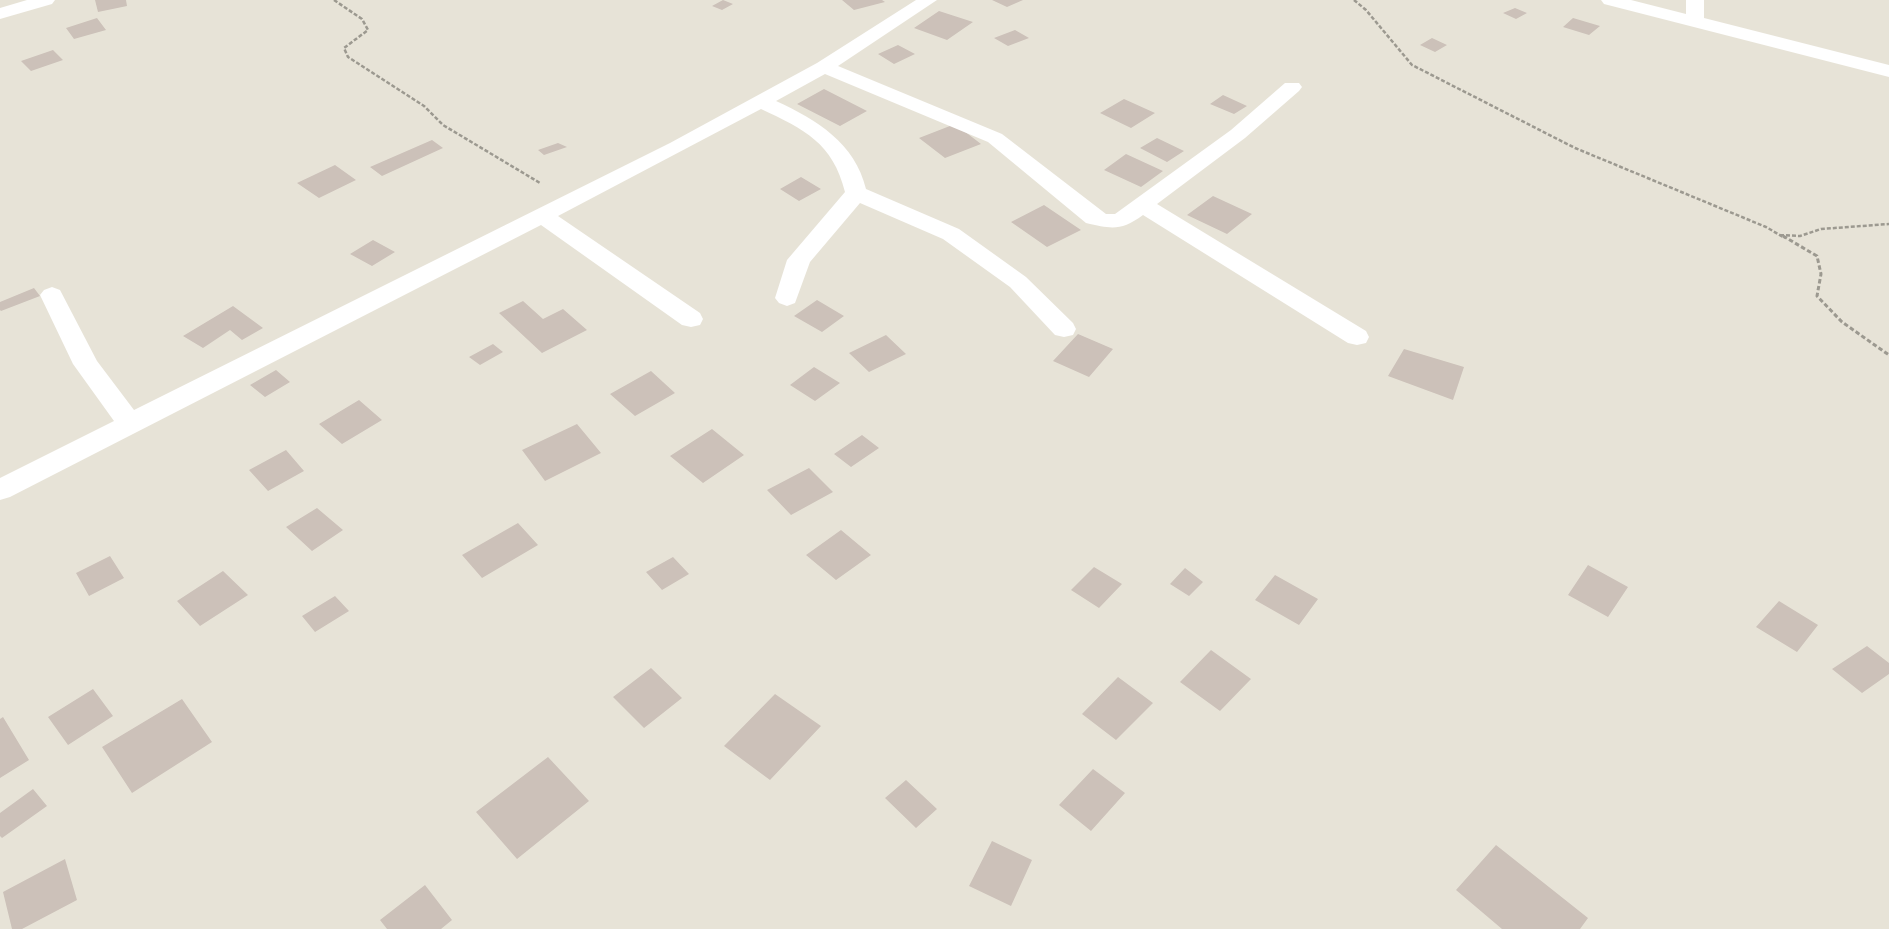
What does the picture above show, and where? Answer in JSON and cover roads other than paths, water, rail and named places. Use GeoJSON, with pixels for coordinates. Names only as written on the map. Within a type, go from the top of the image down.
{"type":"FeatureCollection","features":[{"type":"Feature","properties":{"kind":"street"},"geometry":{"type":"LineString","coordinates":[[0,14],[46,0]]}},
{"type":"Feature","properties":{"kind":"street"},"geometry":{"type":"LineString","coordinates":[[0,490],[762,102],[824,67],[928,0]]}},
{"type":"Feature","properties":{"kind":"street"},"geometry":{"type":"LineString","coordinates":[[1610,0],[1889,71]]}},
{"type":"Feature","properties":{"kind":"street"},"geometry":{"type":"LineString","coordinates":[[1695,22],[1696,0]]}},
{"type":"Feature","properties":{"kind":"street"},"geometry":{"type":"LineString","coordinates":[[824,67],[995,138],[1036,169],[1094,218],[1106,221],[1120,221],[1143,205],[1238,134],[1292,86]]}},
{"type":"Feature","properties":{"kind":"street"},"geometry":{"type":"LineString","coordinates":[[762,102],[799,119],[839,152],[851,171],[856,193]]}},
{"type":"Feature","properties":{"kind":"street"},"geometry":{"type":"LineString","coordinates":[[787,298],[800,260],[856,193]]}},
{"type":"Feature","properties":{"kind":"street"},"geometry":{"type":"LineString","coordinates":[[856,193],[904,212],[958,239],[1018,282],[1064,329]]}},
{"type":"Feature","properties":{"kind":"street"},"geometry":{"type":"LineString","coordinates":[[1143,205],[1357,337]]}},
{"type":"Feature","properties":{"kind":"street"},"geometry":{"type":"LineString","coordinates":[[542,215],[691,319]]}},
{"type":"Feature","properties":{"kind":"street"},"geometry":{"type":"LineString","coordinates":[[52,295],[86,364],[130,424]]}}]}
